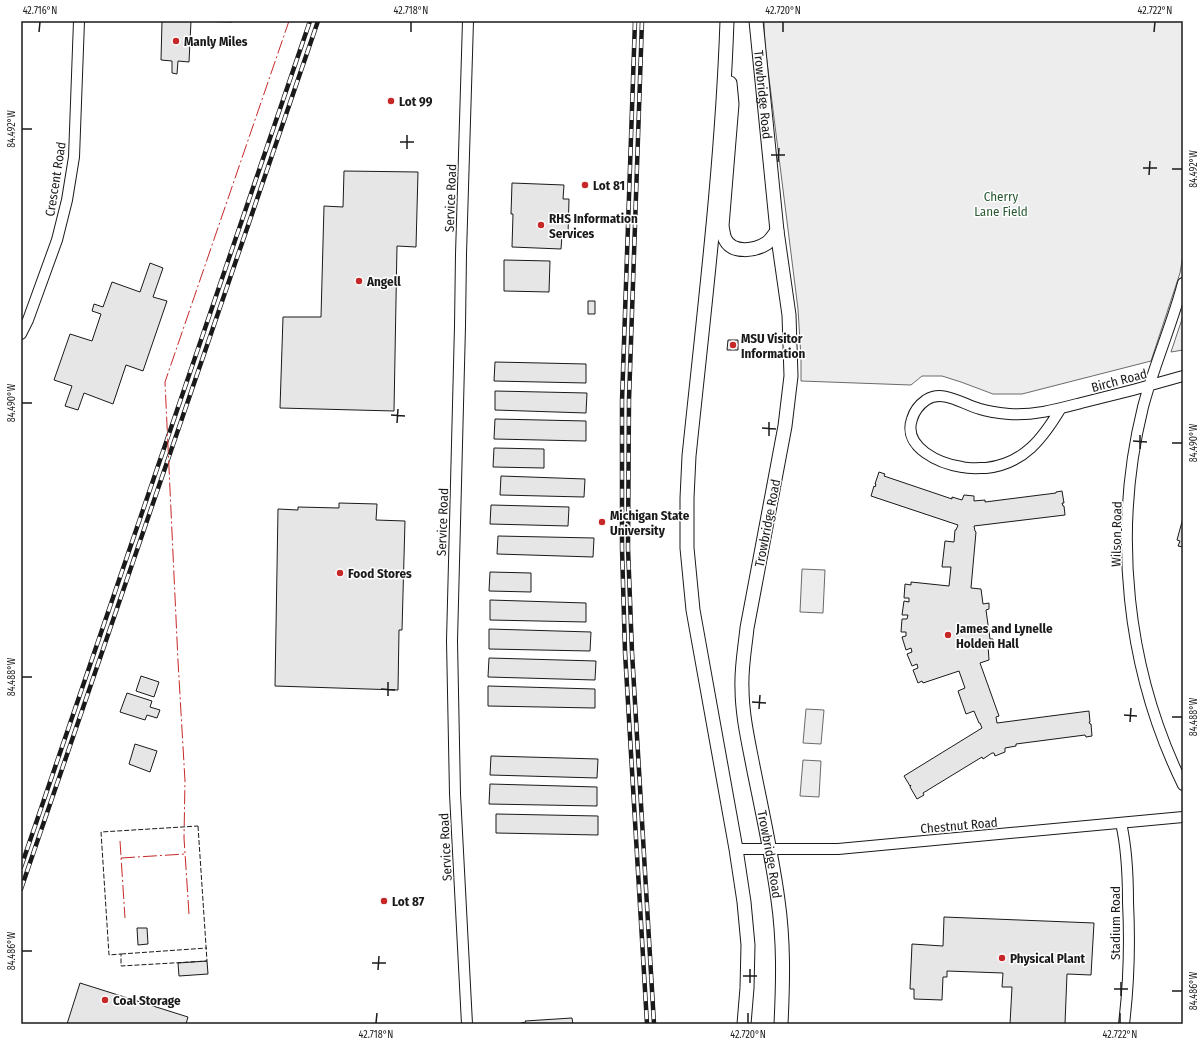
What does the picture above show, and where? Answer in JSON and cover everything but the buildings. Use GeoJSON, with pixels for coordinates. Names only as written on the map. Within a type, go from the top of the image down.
{"type":"FeatureCollection","features":[{"type":"Feature","properties":{"kind":"street","name":"Crescent Road"},"geometry":{"type":"LineString","coordinates":[[21,334],[28,320],[57,240],[67,200],[74,157],[79,21]]}},
{"type":"Feature","properties":{"kind":"street","name":"Service Road"},"geometry":{"type":"LineString","coordinates":[[467,1024],[455,794],[452,641],[468,21]]}},
{"type":"Feature","properties":{"kind":"street"},"geometry":{"type":"LineString","coordinates":[[727,21],[726,63],[718,171],[689,456],[687,548],[693,610],[736,849],[744,902],[748,945],[744,1024]]}},
{"type":"Feature","properties":{"kind":"street","name":"Trowbridge Road"},"geometry":{"type":"LineString","coordinates":[[756,21],[778,231],[789,315],[791,376],[785,426],[747,628],[742,688],[745,724],[778,899],[782,934],[784,976],[781,1024]]}},
{"type":"Feature","properties":{"kind":"street"},"geometry":{"type":"LineString","coordinates":[[726,63],[732,92],[732,104],[722,226],[724,238],[730,246],[742,250],[755,249],[768,242],[778,231]]}},
{"type":"Feature","properties":{"kind":"street","name":"Wilson Road"},"geometry":{"type":"LineString","coordinates":[[1183,283],[1150,385],[1138,432],[1130,485],[1127,538],[1129,583],[1134,631],[1148,694],[1164,742],[1183,785]]}},
{"type":"Feature","properties":{"kind":"street","name":"Birch Road"},"geometry":{"type":"LineString","coordinates":[[1061,408],[1049,428],[1025,453],[1016,460],[988,468],[963,467],[940,460],[917,446],[913,440],[911,432],[911,423],[914,414],[920,405],[933,396],[946,396],[979,409],[993,412],[1029,414],[1061,408],[1183,376]]}},
{"type":"Feature","properties":{"kind":"street","name":"Chestnut Road"},"geometry":{"type":"LineString","coordinates":[[736,849],[838,849],[1183,817]]}},
{"type":"Feature","properties":{"kind":"street","name":"Stadium Road"},"geometry":{"type":"LineString","coordinates":[[1121,823],[1127,861],[1129,930],[1124,1024]]}},
{"type":"Feature","properties":{"kind":"green space","name":"Cherry Lane Field"},"geometry":{"type":"Polygon","coordinates":[[[764,21],[1183,21],[1183,255],[1180,273],[1151,361],[1022,394],[993,394],[942,376],[922,376],[911,385],[801,381],[798,309],[765,46],[764,21]]]}},
{"type":"Feature","properties":{"kind":"green space"},"geometry":{"type":"Polygon","coordinates":[[[1183,316],[1183,350],[1171,352],[1183,316]]]}},
{"type":"Feature","properties":{"kind":"green space"},"geometry":{"type":"Polygon","coordinates":[[[802,569],[825,570],[823,613],[800,612],[802,569]]]}},
{"type":"Feature","properties":{"kind":"green space"},"geometry":{"type":"Polygon","coordinates":[[[806,709],[824,710],[821,744],[803,743],[806,709]]]}},
{"type":"Feature","properties":{"kind":"green space"},"geometry":{"type":"Polygon","coordinates":[[[803,760],[821,761],[819,797],[800,796],[803,760]]]}},
{"type":"Feature","properties":{"kind":"railway"},"geometry":{"type":"LineString","coordinates":[[21,867],[310,21]]}},
{"type":"Feature","properties":{"kind":"railway"},"geometry":{"type":"LineString","coordinates":[[21,889],[318,21]]}},
{"type":"Feature","properties":{"kind":"railway"},"geometry":{"type":"LineString","coordinates":[[635,21],[622,401],[622,548],[625,652],[647,1024]]}},
{"type":"Feature","properties":{"kind":"railway"},"geometry":{"type":"LineString","coordinates":[[642,21],[629,400],[628,548],[632,652],[654,1024]]}},
{"type":"Feature","properties":{"kind":"fence"},"geometry":{"type":"LineString","coordinates":[[198,826],[207,961],[121,966],[121,954],[109,955],[101,832],[198,826]]}},
{"type":"Feature","properties":{"kind":"fence"},"geometry":{"type":"LineString","coordinates":[[121,954],[207,948]]}},
{"type":"Feature","properties":{"kind":"power"},"geometry":{"type":"LineString","coordinates":[[189,914],[184,838],[185,781],[165,382],[289,21]]}},
{"type":"Feature","properties":{"kind":"power"},"geometry":{"type":"LineString","coordinates":[[120,841],[125,918]]}},
{"type":"Feature","properties":{"kind":"power"},"geometry":{"type":"LineString","coordinates":[[121,858],[185,854]]}},
{"type":"Feature","properties":{"kind":"place","name":"Manly Miles"},"geometry":{"type":"Point","coordinates":[176,41]}},
{"type":"Feature","properties":{"kind":"place","name":"Lot 99"},"geometry":{"type":"Point","coordinates":[391,101]}},
{"type":"Feature","properties":{"kind":"place","name":"Lot 81"},"geometry":{"type":"Point","coordinates":[585,185]}},
{"type":"Feature","properties":{"kind":"place","name":"RHS Information Services"},"geometry":{"type":"Point","coordinates":[541,225]}},
{"type":"Feature","properties":{"kind":"place","name":"Angell"},"geometry":{"type":"Point","coordinates":[359,281]}},
{"type":"Feature","properties":{"kind":"place","name":"MSU Visitor Information"},"geometry":{"type":"Point","coordinates":[733,345]}},
{"type":"Feature","properties":{"kind":"place","name":"Michigan State University"},"geometry":{"type":"Point","coordinates":[602,522]}},
{"type":"Feature","properties":{"kind":"place","name":"Food Stores"},"geometry":{"type":"Point","coordinates":[340,573]}},
{"type":"Feature","properties":{"kind":"place","name":"James and Lynelle Holden Hall"},"geometry":{"type":"Point","coordinates":[948,635]}},
{"type":"Feature","properties":{"kind":"place","name":"Lot 87"},"geometry":{"type":"Point","coordinates":[384,901]}},
{"type":"Feature","properties":{"kind":"place","name":"Physical Plant"},"geometry":{"type":"Point","coordinates":[1002,958]}},
{"type":"Feature","properties":{"kind":"place","name":"Coal Storage"},"geometry":{"type":"Point","coordinates":[105,1000]}}]}
